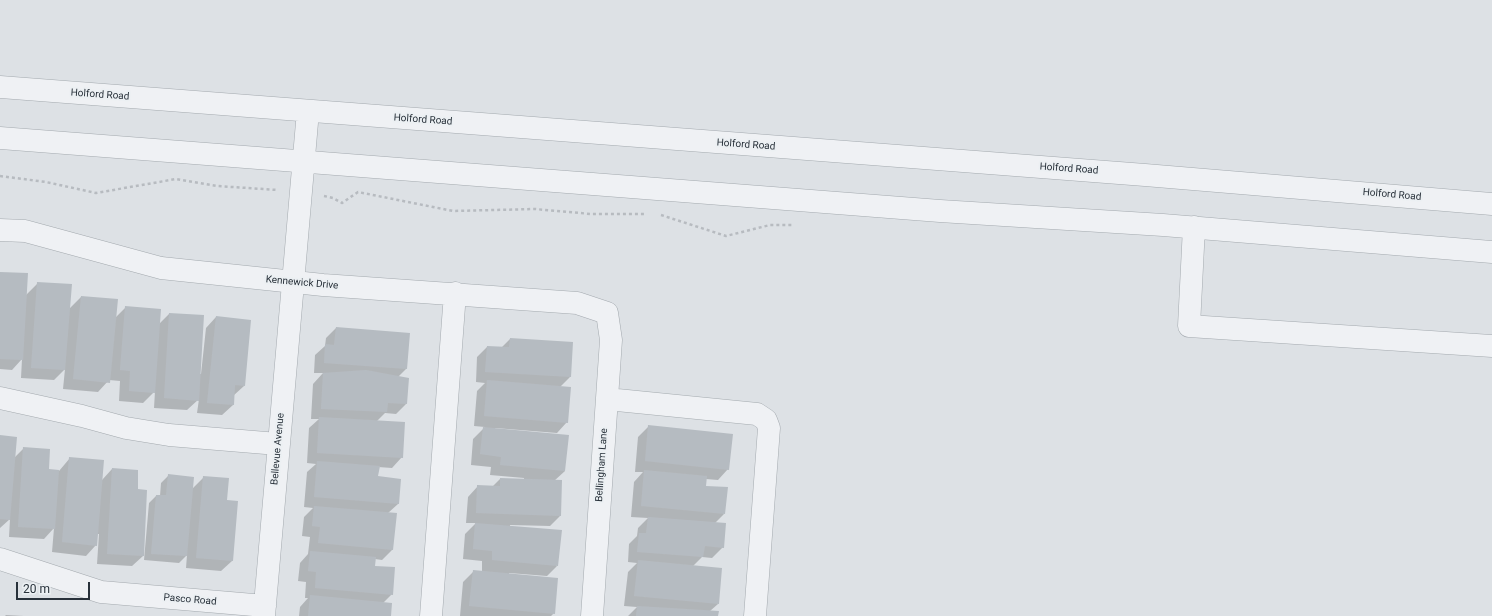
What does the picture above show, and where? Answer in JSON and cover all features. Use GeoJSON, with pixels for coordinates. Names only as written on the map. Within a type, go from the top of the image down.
{"type":"FeatureCollection","features":[{"type":"Feature","properties":{"kind":"street","name":"Holford Road"},"geometry":{"type":"LineString","coordinates":[[0,87],[1161,176],[1492,204]]}},
{"type":"Feature","properties":{"kind":"street","name":"Bellevue Avenue"},"geometry":{"type":"LineString","coordinates":[[264,611],[308,111]]}},
{"type":"Feature","properties":{"kind":"street"},"geometry":{"type":"LineString","coordinates":[[0,138],[940,211],[1194,227],[1492,252]]}},
{"type":"Feature","properties":{"kind":"street"},"geometry":{"type":"LineString","coordinates":[[1194,227],[1189,326],[1492,346]]}},
{"type":"Feature","properties":{"kind":"street","name":"Kennewick Drive"},"geometry":{"type":"LineString","coordinates":[[0,230],[26,232],[161,268],[292,282],[577,303],[607,313]]}},
{"type":"Feature","properties":{"kind":"street"},"geometry":{"type":"LineString","coordinates":[[431,616],[455,293]]}},
{"type":"Feature","properties":{"kind":"street","name":"Bellingham Lane"},"geometry":{"type":"LineString","coordinates":[[592,616],[611,340],[607,313]]}},
{"type":"Feature","properties":{"kind":"street"},"geometry":{"type":"LineString","coordinates":[[0,398],[82,416],[126,428],[169,435],[278,444]]}},
{"type":"Feature","properties":{"kind":"street"},"geometry":{"type":"LineString","coordinates":[[607,399],[756,414],[766,420],[769,428],[755,616]]}},
{"type":"Feature","properties":{"kind":"street","name":"Pasco Road"},"geometry":{"type":"LineString","coordinates":[[0,559],[101,592],[264,611]]}},
{"type":"Feature","properties":{"kind":"path"},"geometry":{"type":"LineString","coordinates":[[0,176],[46,182],[96,194],[176,179],[217,186],[278,190]]}},
{"type":"Feature","properties":{"kind":"path"},"geometry":{"type":"LineString","coordinates":[[322,196],[334,198],[342,203],[358,192],[453,211],[535,209],[591,214],[651,214]]}},
{"type":"Feature","properties":{"kind":"path"},"geometry":{"type":"LineString","coordinates":[[658,214],[726,236],[770,225],[794,225]]}},
{"type":"Feature","properties":{"kind":"building"},"geometry":{"type":"Polygon","coordinates":[[[0,272],[28,273],[23,360],[0,359],[0,272]]]}},
{"type":"Feature","properties":{"kind":"building"},"geometry":{"type":"Polygon","coordinates":[[[37,282],[72,284],[65,370],[31,368],[37,282]]]}},
{"type":"Feature","properties":{"kind":"building"},"geometry":{"type":"Polygon","coordinates":[[[81,296],[118,299],[110,383],[73,379],[81,296]]]}},
{"type":"Feature","properties":{"kind":"building"},"geometry":{"type":"Polygon","coordinates":[[[125,306],[161,309],[155,393],[129,391],[130,371],[120,370],[125,306]]]}},
{"type":"Feature","properties":{"kind":"building"},"geometry":{"type":"Polygon","coordinates":[[[169,313],[204,315],[199,401],[164,398],[169,313]]]}},
{"type":"Feature","properties":{"kind":"building"},"geometry":{"type":"Polygon","coordinates":[[[216,316],[251,320],[245,386],[235,385],[234,405],[207,403],[216,316]]]}},
{"type":"Feature","properties":{"kind":"building"},"geometry":{"type":"Polygon","coordinates":[[[336,327],[410,333],[407,369],[324,363],[325,344],[334,345],[336,327]]]}},
{"type":"Feature","properties":{"kind":"building"},"geometry":{"type":"Polygon","coordinates":[[[510,338],[573,342],[571,377],[485,372],[487,346],[509,347],[510,338]]]}},
{"type":"Feature","properties":{"kind":"building"},"geometry":{"type":"Polygon","coordinates":[[[366,370],[409,378],[407,404],[388,403],[387,412],[321,409],[323,373],[366,370]]]}},
{"type":"Feature","properties":{"kind":"building"},"geometry":{"type":"Polygon","coordinates":[[[487,380],[571,387],[568,423],[484,416],[487,380]]]}},
{"type":"Feature","properties":{"kind":"building"},"geometry":{"type":"Polygon","coordinates":[[[319,417],[405,422],[403,458],[317,453],[319,417]]]}},
{"type":"Feature","properties":{"kind":"building"},"geometry":{"type":"Polygon","coordinates":[[[648,425],[733,434],[729,470],[645,461],[648,425]]]}},
{"type":"Feature","properties":{"kind":"building"},"geometry":{"type":"Polygon","coordinates":[[[483,427],[569,435],[565,471],[500,465],[501,457],[480,454],[483,427]]]}},
{"type":"Feature","properties":{"kind":"building"},"geometry":{"type":"Polygon","coordinates":[[[0,435],[17,437],[10,520],[0,519],[0,435]]]}},
{"type":"Feature","properties":{"kind":"building"},"geometry":{"type":"Polygon","coordinates":[[[23,447],[50,449],[49,469],[59,470],[55,529],[18,527],[23,447]]]}},
{"type":"Feature","properties":{"kind":"building"},"geometry":{"type":"Polygon","coordinates":[[[69,457],[104,460],[97,546],[62,542],[69,457]]]}},
{"type":"Feature","properties":{"kind":"building"},"geometry":{"type":"Polygon","coordinates":[[[317,461],[380,466],[378,476],[401,479],[399,504],[314,497],[317,461]]]}},
{"type":"Feature","properties":{"kind":"building"},"geometry":{"type":"Polygon","coordinates":[[[112,468],[138,470],[138,489],[147,490],[144,556],[107,554],[112,468]]]}},
{"type":"Feature","properties":{"kind":"building"},"geometry":{"type":"Polygon","coordinates":[[[644,470],[707,476],[706,486],[728,487],[725,514],[641,506],[644,470]]]}},
{"type":"Feature","properties":{"kind":"building"},"geometry":{"type":"Polygon","coordinates":[[[168,474],[194,477],[187,556],[151,554],[156,495],[166,495],[168,474]]]}},
{"type":"Feature","properties":{"kind":"building"},"geometry":{"type":"Polygon","coordinates":[[[203,476],[229,478],[227,500],[238,501],[233,561],[196,558],[203,476]]]}},
{"type":"Feature","properties":{"kind":"building"},"geometry":{"type":"Polygon","coordinates":[[[500,478],[562,480],[561,516],[476,513],[477,485],[500,486],[500,478]]]}},
{"type":"Feature","properties":{"kind":"building"},"geometry":{"type":"Polygon","coordinates":[[[314,506],[397,513],[393,550],[318,543],[320,527],[312,526],[314,506]]]}},
{"type":"Feature","properties":{"kind":"building"},"geometry":{"type":"Polygon","coordinates":[[[648,517],[726,523],[724,548],[705,546],[703,557],[637,552],[639,533],[646,533],[648,517]]]}},
{"type":"Feature","properties":{"kind":"building"},"geometry":{"type":"Polygon","coordinates":[[[475,523],[562,530],[558,566],[492,560],[492,551],[473,549],[475,523]]]}},
{"type":"Feature","properties":{"kind":"building"},"geometry":{"type":"Polygon","coordinates":[[[310,551],[376,557],[375,566],[395,567],[393,595],[315,588],[316,572],[308,571],[310,551]]]}},
{"type":"Feature","properties":{"kind":"building"},"geometry":{"type":"Polygon","coordinates":[[[638,560],[722,568],[719,604],[634,596],[638,560]]]}},
{"type":"Feature","properties":{"kind":"building"},"geometry":{"type":"Polygon","coordinates":[[[473,570],[558,578],[555,614],[469,606],[473,570]]]}},
{"type":"Feature","properties":{"kind":"building"},"geometry":{"type":"Polygon","coordinates":[[[310,595],[392,603],[391,616],[308,616],[310,595]]]}},
{"type":"Feature","properties":{"kind":"building"},"geometry":{"type":"Polygon","coordinates":[[[637,606],[719,611],[718,616],[636,616],[637,606]]]}}]}
